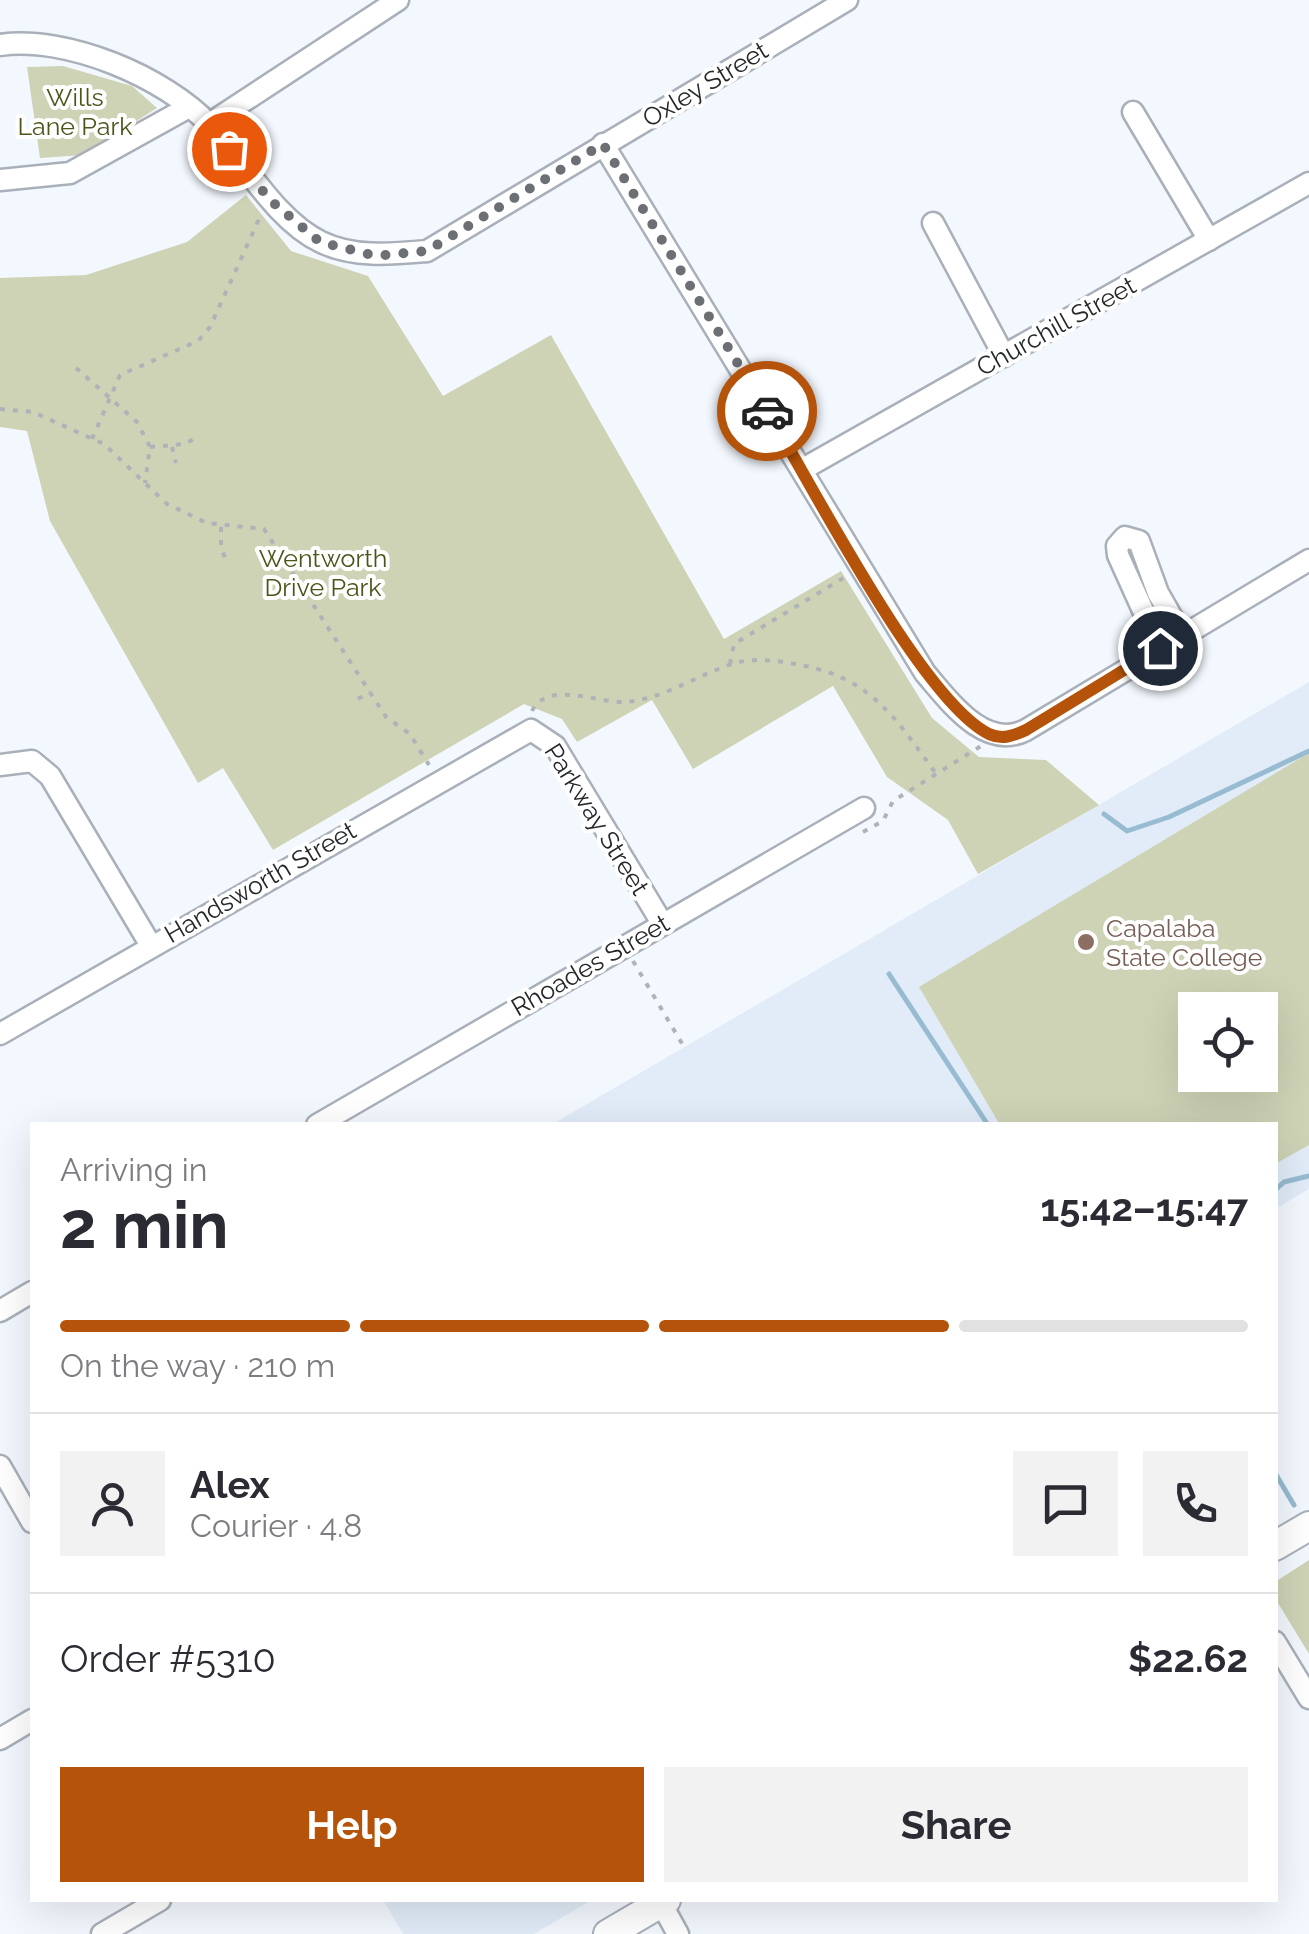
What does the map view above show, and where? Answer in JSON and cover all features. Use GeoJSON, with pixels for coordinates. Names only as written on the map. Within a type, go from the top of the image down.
{"type":"FeatureCollection","features":[{"type":"Feature","properties":{"kind":"street"},"geometry":{"type":"LineString","coordinates":[[209,124],[398,0]]}},
{"type":"Feature","properties":{"kind":"street","name":"Oxley Street"},"geometry":{"type":"LineString","coordinates":[[0,45],[54,48],[126,67],[209,124],[270,200],[320,242],[376,256],[427,251],[848,0]]}},
{"type":"Feature","properties":{"kind":"street"},"geometry":{"type":"LineString","coordinates":[[0,180],[70,173],[189,107]]}},
{"type":"Feature","properties":{"kind":"street"},"geometry":{"type":"LineString","coordinates":[[1134,112],[1209,240]]}},
{"type":"Feature","properties":{"kind":"street"},"geometry":{"type":"LineString","coordinates":[[603,144],[925,674],[980,728],[999,738],[1026,730],[1309,560]]}},
{"type":"Feature","properties":{"kind":"street","name":"Churchill Street"},"geometry":{"type":"LineString","coordinates":[[803,469],[1309,184]]}},
{"type":"Feature","properties":{"kind":"street"},"geometry":{"type":"LineString","coordinates":[[933,223],[1004,356]]}},
{"type":"Feature","properties":{"kind":"street"},"geometry":{"type":"LineString","coordinates":[[1160,648],[1118,555],[1117,546],[1124,537],[1139,542],[1158,593],[1182,635]]}},
{"type":"Feature","properties":{"kind":"street","name":"Parkway Street"},"geometry":{"type":"LineString","coordinates":[[521,733],[539,732],[555,746],[662,923]]}},
{"type":"Feature","properties":{"kind":"street","name":"Handsworth Street"},"geometry":{"type":"LineString","coordinates":[[0,1034],[521,733]]}},
{"type":"Feature","properties":{"kind":"street"},"geometry":{"type":"LineString","coordinates":[[0,764],[32,760],[50,776],[150,944]]}},
{"type":"Feature","properties":{"kind":"street","name":"Rhoades Street"},"geometry":{"type":"LineString","coordinates":[[322,1122],[864,808]]}},
{"type":"Feature","properties":{"kind":"street"},"geometry":{"type":"LineString","coordinates":[[0,1311],[30,1293]]}},
{"type":"Feature","properties":{"kind":"street"},"geometry":{"type":"LineString","coordinates":[[0,1466],[30,1518]]}},
{"type":"Feature","properties":{"kind":"street"},"geometry":{"type":"LineString","coordinates":[[1278,1544],[1309,1526]]}},
{"type":"Feature","properties":{"kind":"street"},"geometry":{"type":"LineString","coordinates":[[1278,1647],[1309,1698]]}},
{"type":"Feature","properties":{"kind":"street"},"geometry":{"type":"LineString","coordinates":[[0,1739],[30,1721]]}},
{"type":"Feature","properties":{"kind":"street"},"geometry":{"type":"LineString","coordinates":[[102,1934],[157,1902]]}},
{"type":"Feature","properties":{"kind":"street"},"geometry":{"type":"LineString","coordinates":[[608,1934],[661,1902]]}},
{"type":"Feature","properties":{"kind":"street"},"geometry":{"type":"LineString","coordinates":[[663,1902],[678,1934]]}},
{"type":"Feature","properties":{"kind":"path"},"geometry":{"type":"LineString","coordinates":[[92,438],[120,375],[198,340],[210,327],[270,200]]}},
{"type":"Feature","properties":{"kind":"path"},"geometry":{"type":"LineString","coordinates":[[76,368],[80,376],[138,422],[150,447],[144,484]]}},
{"type":"Feature","properties":{"kind":"path"},"geometry":{"type":"LineString","coordinates":[[0,410],[34,412],[92,438],[115,452],[167,504],[220,527],[250,526],[268,533],[386,716],[410,734],[429,765]]}},
{"type":"Feature","properties":{"kind":"path"},"geometry":{"type":"LineString","coordinates":[[150,447],[172,447],[199,436]]}},
{"type":"Feature","properties":{"kind":"path"},"geometry":{"type":"LineString","coordinates":[[172,447],[176,463]]}},
{"type":"Feature","properties":{"kind":"path"},"geometry":{"type":"LineString","coordinates":[[220,527],[226,560]]}},
{"type":"Feature","properties":{"kind":"path"},"geometry":{"type":"LineString","coordinates":[[731,666],[734,644],[860,565]]}},
{"type":"Feature","properties":{"kind":"path"},"geometry":{"type":"LineString","coordinates":[[532,711],[537,702],[556,695],[628,702],[731,666],[788,662],[840,674],[890,710],[937,774]]}},
{"type":"Feature","properties":{"kind":"path"},"geometry":{"type":"LineString","coordinates":[[358,699],[370,692]]}},
{"type":"Feature","properties":{"kind":"path"},"geometry":{"type":"LineString","coordinates":[[632,960],[684,1047]]}},
{"type":"Feature","properties":{"kind":"shaded area","name":"Capalaba State College"},"geometry":{"type":"Polygon","coordinates":[[[1309,682],[1309,1189],[1278,1207],[1278,1122],[556,1122],[1309,682]]]}},
{"type":"Feature","properties":{"kind":"shaded area"},"geometry":{"type":"Polygon","coordinates":[[[384,1902],[589,1902],[534,1934],[403,1934],[384,1902]]]}},
{"type":"Feature","properties":{"kind":"green space","name":"Wills Lane Park"},"geometry":{"type":"Polygon","coordinates":[[[63,66],[132,86],[157,108],[83,155],[40,158],[27,67],[63,66]]]}},
{"type":"Feature","properties":{"kind":"green space","name":"Wentworth Drive Park"},"geometry":{"type":"Polygon","coordinates":[[[246,195],[291,251],[368,276],[443,396],[551,335],[724,639],[841,571],[932,718],[979,757],[1046,760],[1099,805],[978,874],[948,820],[887,777],[833,686],[693,769],[652,700],[577,742],[562,719],[524,704],[273,850],[223,768],[198,783],[50,521],[27,431],[0,427],[0,278],[86,275],[187,242],[246,195]]]}},
{"type":"Feature","properties":{"kind":"green space"},"geometry":{"type":"Polygon","coordinates":[[[1309,753],[1309,1145],[1278,1162],[1278,1122],[998,1122],[919,987],[1309,753]]]}},
{"type":"Feature","properties":{"kind":"green space"},"geometry":{"type":"Polygon","coordinates":[[[1309,1560],[1309,1654],[1278,1603],[1278,1580],[1309,1560]]]}},
{"type":"Feature","properties":{"kind":"waterway"},"geometry":{"type":"LineString","coordinates":[[1104,814],[1127,831],[1169,817],[1309,751]]}},
{"type":"Feature","properties":{"kind":"waterway"},"geometry":{"type":"LineString","coordinates":[[889,974],[986,1122]]}},
{"type":"Feature","properties":{"kind":"waterway"},"geometry":{"type":"LineString","coordinates":[[1278,1187],[1309,1176]]}},
{"type":"Feature","properties":{"kind":"waterway"},"geometry":{"type":"LineString","coordinates":[[1278,1478],[1294,1505]]}},
{"type":"Feature","properties":{"kind":"way so far"},"geometry":{"type":"LineString","coordinates":[[229,149],[270,200],[320,242],[376,256],[427,251],[603,144],[767,411]]}},
{"type":"Feature","properties":{"kind":"place","name":"Capalaba State College"},"geometry":{"type":"Point","coordinates":[1086,942]}},
{"type":"Feature","properties":{"kind":"route"},"geometry":{"type":"LineString","coordinates":[[767,411],[925,674],[991,735],[999,738],[1026,730],[1160,648]]}}]}
